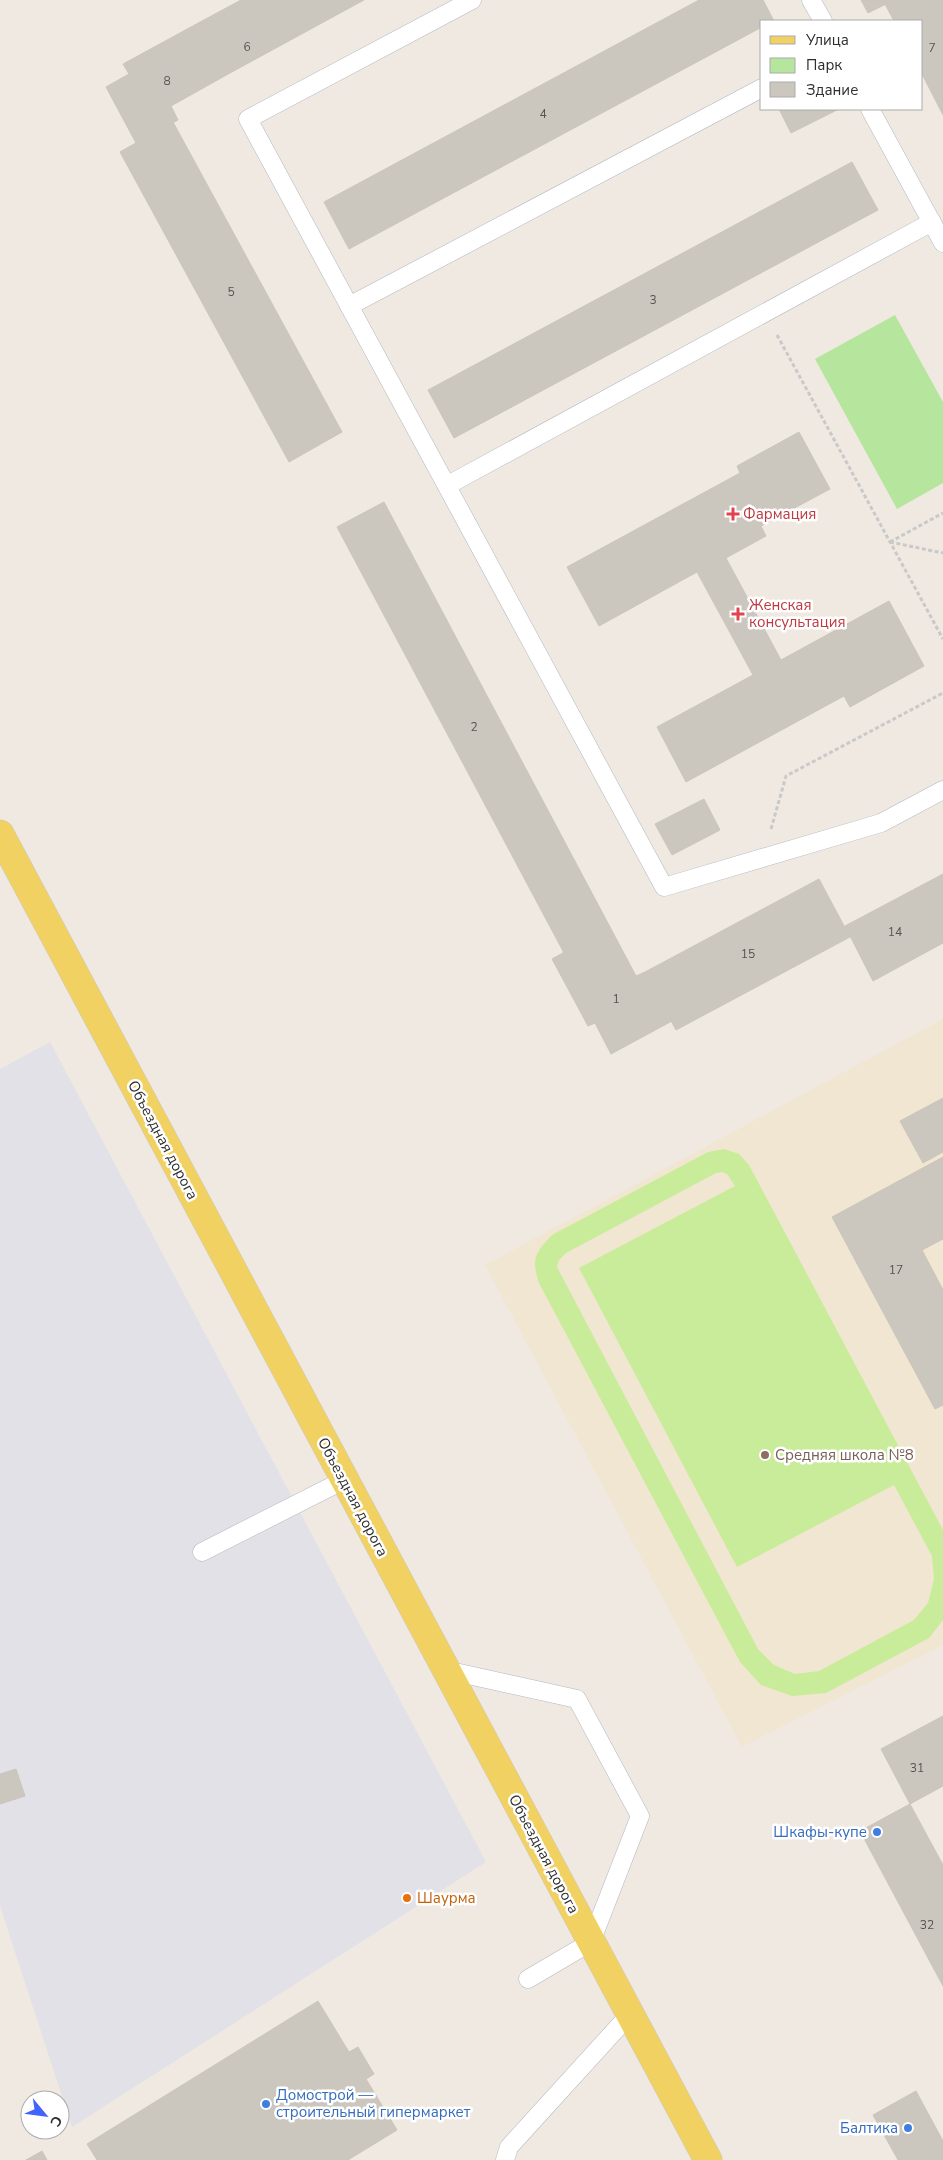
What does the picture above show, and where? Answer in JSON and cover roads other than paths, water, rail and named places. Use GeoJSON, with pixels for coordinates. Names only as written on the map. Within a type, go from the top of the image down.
{"type":"FeatureCollection","features":[{"type":"Feature","properties":{"kind":"main road","name":"Объездная дорога"},"geometry":{"type":"LineString","coordinates":[[0,834],[708,2160]]}},
{"type":"Feature","properties":{"kind":"lane"},"geometry":{"type":"LineString","coordinates":[[472,0],[248,119],[448,485],[664,887],[881,823],[943,790]]}},
{"type":"Feature","properties":{"kind":"lane"},"geometry":{"type":"LineString","coordinates":[[811,0],[821,20]]}},
{"type":"Feature","properties":{"kind":"lane"},"geometry":{"type":"LineString","coordinates":[[349,306],[760,89]]}},
{"type":"Feature","properties":{"kind":"lane"},"geometry":{"type":"LineString","coordinates":[[871,110],[943,243]]}},
{"type":"Feature","properties":{"kind":"lane"},"geometry":{"type":"LineString","coordinates":[[448,485],[932,222]]}},
{"type":"Feature","properties":{"kind":"lane"},"geometry":{"type":"LineString","coordinates":[[202,1552],[344,1480]]}},
{"type":"Feature","properties":{"kind":"lane"},"geometry":{"type":"LineString","coordinates":[[446,1670],[577,1699],[640,1816],[591,1942],[528,1980]]}},
{"type":"Feature","properties":{"kind":"lane"},"geometry":{"type":"LineString","coordinates":[[505,2160],[509,2147],[630,2014]]}},
{"type":"Feature","properties":{"kind":"place","name":"Фармация"},"geometry":{"type":"Point","coordinates":[733,514]}},
{"type":"Feature","properties":{"kind":"place","name":"Женская консультация"},"geometry":{"type":"Point","coordinates":[738,614]}},
{"type":"Feature","properties":{"kind":"place","name":"Средняя школа №8"},"geometry":{"type":"Point","coordinates":[765,1455]}},
{"type":"Feature","properties":{"kind":"place","name":"Шкафы-купе"},"geometry":{"type":"Point","coordinates":[877,1832]}},
{"type":"Feature","properties":{"kind":"place","name":"Шаурма"},"geometry":{"type":"Point","coordinates":[407,1898]}},
{"type":"Feature","properties":{"kind":"place","name":"Домострой — строительный гипермаркет"},"geometry":{"type":"Point","coordinates":[266,2104]}},
{"type":"Feature","properties":{"kind":"place","name":"Балтика"},"geometry":{"type":"Point","coordinates":[908,2128]}}]}
